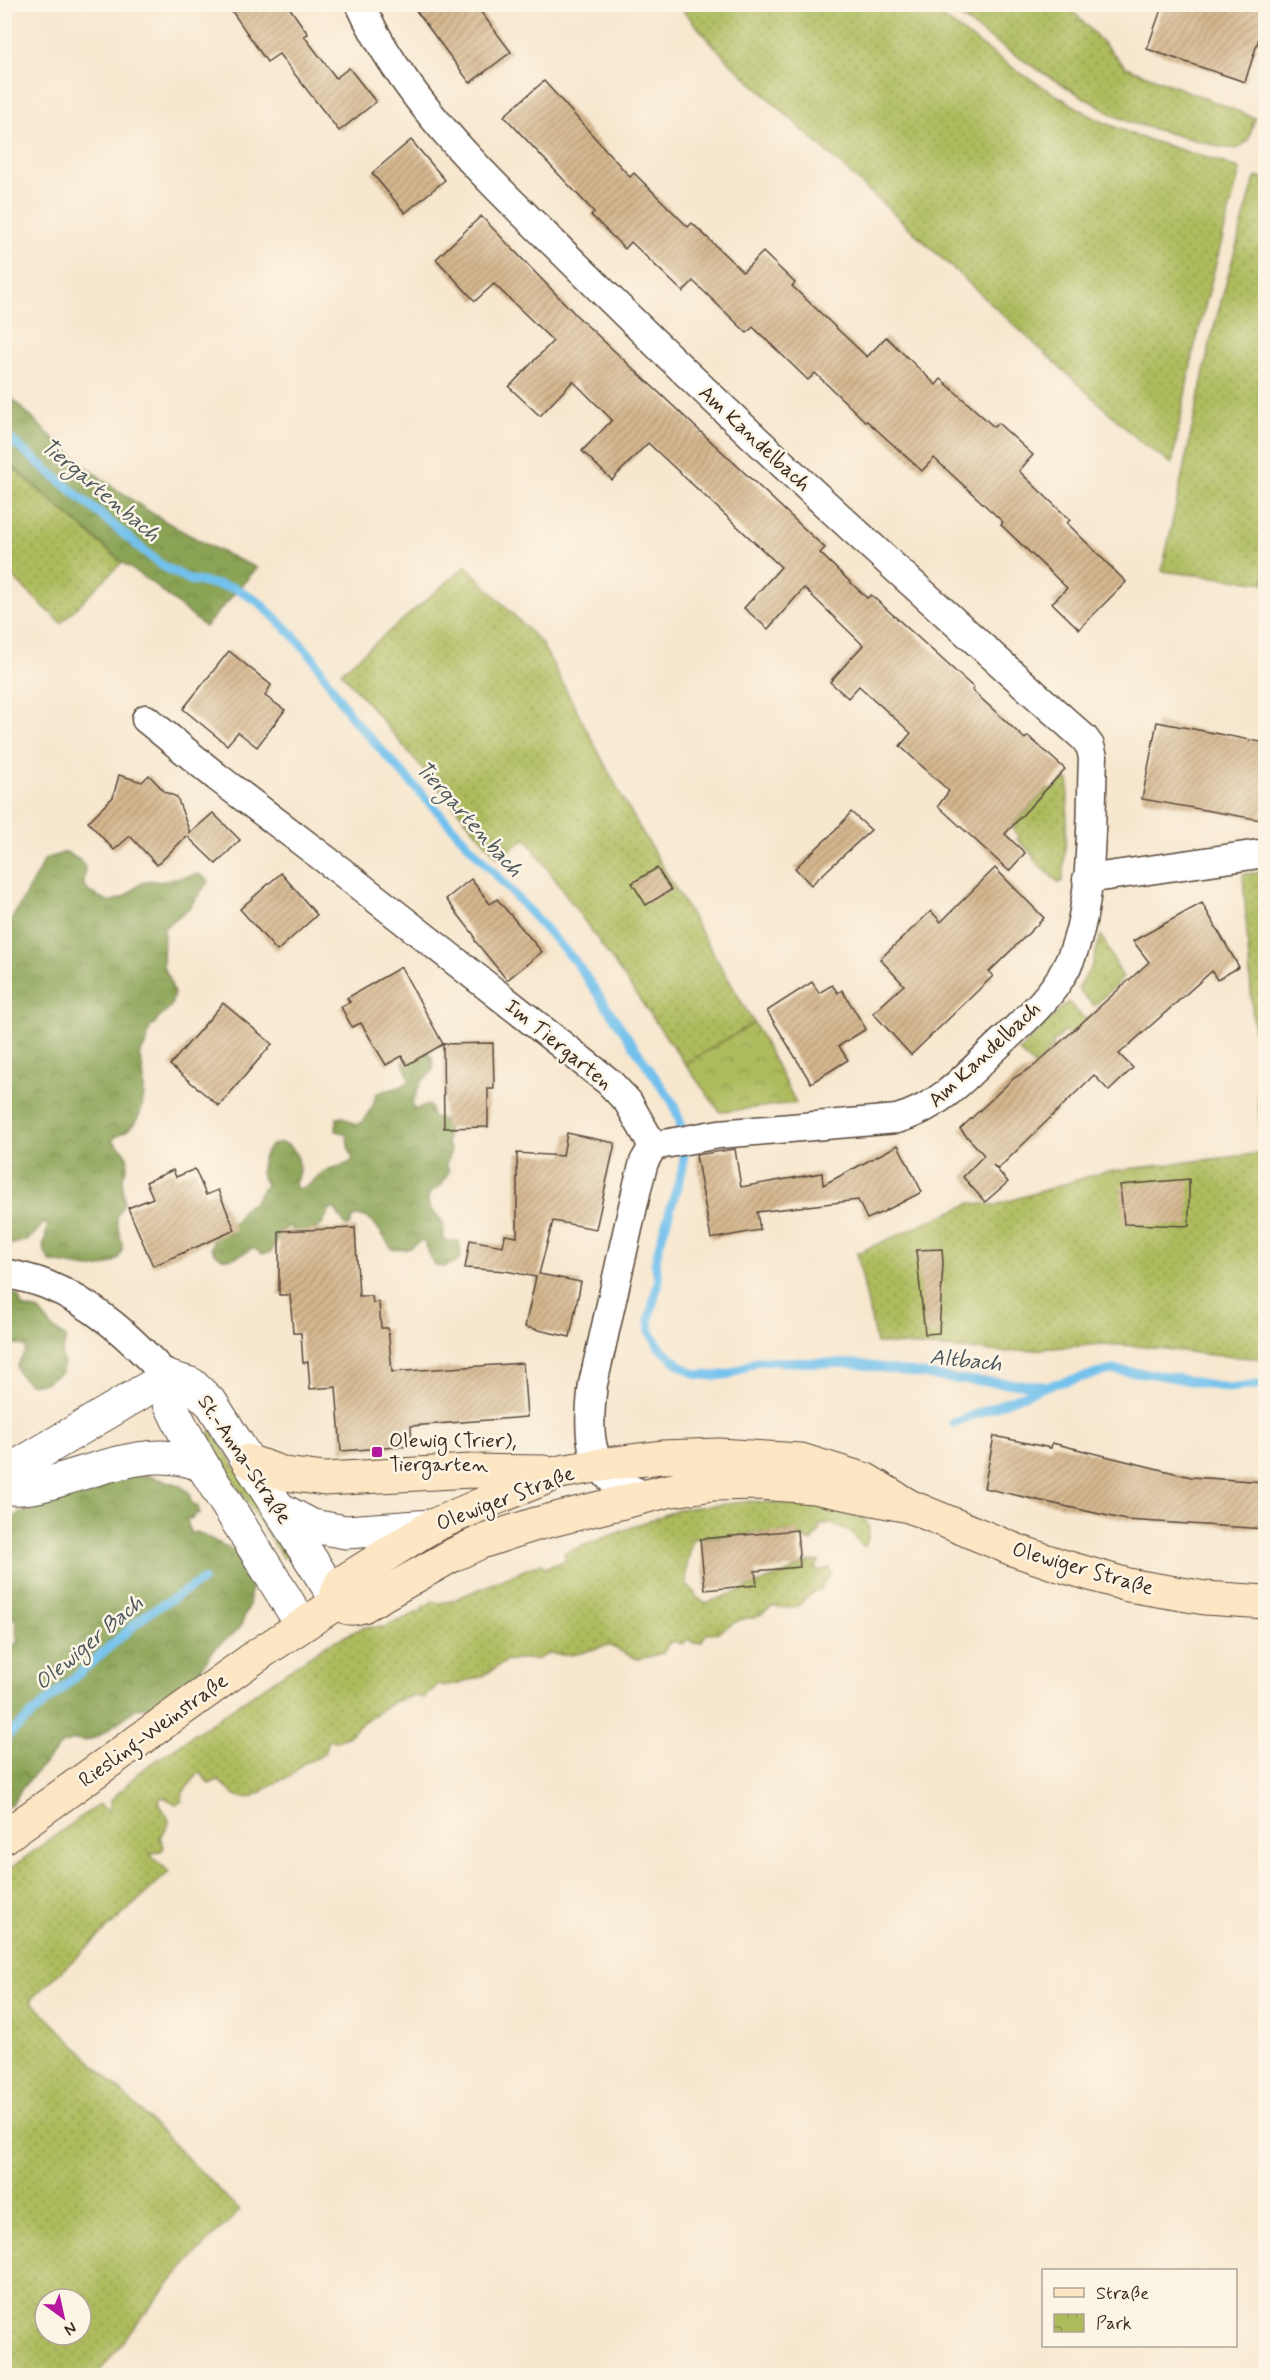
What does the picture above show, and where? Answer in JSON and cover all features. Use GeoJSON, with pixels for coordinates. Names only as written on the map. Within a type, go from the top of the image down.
{"type":"FeatureCollection","features":[{"type":"Feature","properties":{"kind":"main road","name":"Olewiger Straße"},"geometry":{"type":"LineString","coordinates":[[909,1506],[814,1487],[759,1483],[713,1484],[644,1495],[556,1518],[482,1542],[451,1556],[363,1606],[353,1609],[343,1607],[338,1602],[337,1593],[341,1583],[432,1526],[560,1472],[644,1459],[718,1455],[801,1460],[866,1480],[909,1506],[1015,1550],[1095,1576],[1168,1593],[1266,1602]]}},
{"type":"Feature","properties":{"kind":"main road"},"geometry":{"type":"LineString","coordinates":[[248,1461],[285,1474],[325,1479],[471,1471],[560,1472]]}},
{"type":"Feature","properties":{"kind":"main road"},"geometry":{"type":"LineString","coordinates":[[302,1625],[338,1602]]}},
{"type":"Feature","properties":{"kind":"main road","name":"Riesling-Weinstraße"},"geometry":{"type":"LineString","coordinates":[[4,1837],[302,1625]]}},
{"type":"Feature","properties":{"kind":"street","name":"Am Kandelbach"},"geometry":{"type":"LineString","coordinates":[[360,4],[375,36],[398,71],[429,112],[496,185],[634,322],[783,464],[900,574],[1084,738],[1090,746],[1093,757],[1087,879],[1079,936],[1074,953],[1059,981],[997,1047],[933,1105],[897,1119],[823,1127],[766,1129],[673,1142]]}},
{"type":"Feature","properties":{"kind":"street","name":"Im Tiergarten"},"geometry":{"type":"LineString","coordinates":[[146,718],[217,777],[609,1082],[673,1142]]}},
{"type":"Feature","properties":{"kind":"street"},"geometry":{"type":"LineString","coordinates":[[1087,879],[1266,853]]}},
{"type":"Feature","properties":{"kind":"street"},"geometry":{"type":"LineString","coordinates":[[644,1495],[616,1483],[598,1465],[591,1434],[591,1404],[593,1384],[644,1162],[673,1142]]}},
{"type":"Feature","properties":{"kind":"street","name":"St.-Anna-Straße"},"geometry":{"type":"LineString","coordinates":[[4,1273],[45,1284],[101,1314],[138,1345],[167,1377],[191,1383],[202,1393],[212,1404],[338,1602]]}},
{"type":"Feature","properties":{"kind":"street"},"geometry":{"type":"LineString","coordinates":[[4,1474],[167,1377],[170,1403],[203,1466],[302,1625]]}},
{"type":"Feature","properties":{"kind":"street"},"geometry":{"type":"LineString","coordinates":[[4,1487],[18,1490],[97,1468],[139,1460],[177,1458],[190,1460],[203,1466]]}},
{"type":"Feature","properties":{"kind":"street"},"geometry":{"type":"LineString","coordinates":[[280,1509],[312,1526],[346,1532],[432,1526]]}},
{"type":"Feature","properties":{"kind":"green space"},"geometry":{"type":"Polygon","coordinates":[[[678,5],[925,5],[1022,74],[1094,118],[1136,136],[1240,170],[1193,353],[1172,464],[1143,444],[725,58],[678,5]]]}},
{"type":"Feature","properties":{"kind":"green space"},"geometry":{"type":"Polygon","coordinates":[[[945,5],[1067,5],[1126,67],[1255,118],[1248,141],[1237,149],[1220,147],[1135,124],[1115,116],[983,34],[945,5]]]}},
{"type":"Feature","properties":{"kind":"green space"},"geometry":{"type":"Polygon","coordinates":[[[1255,178],[1266,179],[1265,583],[1162,571],[1211,338],[1255,178]]]}},
{"type":"Feature","properties":{"kind":"green space"},"geometry":{"type":"Polygon","coordinates":[[[5,391],[63,447],[115,488],[184,532],[257,568],[205,627],[152,583],[122,562],[5,460],[5,391]]]}},
{"type":"Feature","properties":{"kind":"green space"},"geometry":{"type":"Polygon","coordinates":[[[4,460],[122,562],[61,623],[5,570],[4,460]]]}},
{"type":"Feature","properties":{"kind":"green space"},"geometry":{"type":"Polygon","coordinates":[[[466,566],[542,644],[623,799],[754,1023],[685,1064],[526,838],[498,858],[341,672],[466,566]]]}},
{"type":"Feature","properties":{"kind":"green space"},"geometry":{"type":"Polygon","coordinates":[[[1063,780],[1069,781],[1063,881],[1059,883],[1033,859],[1035,857],[1017,839],[1020,837],[1014,832],[1014,824],[1047,789],[1054,789],[1063,780]]]}},
{"type":"Feature","properties":{"kind":"green space"},"geometry":{"type":"Polygon","coordinates":[[[66,852],[81,861],[85,868],[84,885],[89,892],[110,902],[126,896],[140,884],[150,880],[160,882],[199,874],[209,881],[188,909],[164,928],[163,967],[174,993],[171,1006],[149,1029],[146,1045],[139,1055],[144,1092],[137,1120],[112,1140],[125,1151],[128,1160],[123,1182],[124,1202],[117,1219],[122,1252],[114,1262],[99,1268],[50,1262],[43,1248],[48,1224],[43,1224],[26,1240],[4,1246],[5,923],[9,924],[45,859],[66,852]]]}},
{"type":"Feature","properties":{"kind":"green space"},"geometry":{"type":"Polygon","coordinates":[[[1265,872],[1265,1359],[1102,1344],[1005,1352],[876,1343],[857,1253],[971,1203],[996,1205],[1103,1172],[1262,1153],[1243,874],[1265,872]]]}},
{"type":"Feature","properties":{"kind":"green space"},"geometry":{"type":"Polygon","coordinates":[[[1101,935],[1123,978],[1094,1006],[1078,989],[1092,966],[1101,935]]]}},
{"type":"Feature","properties":{"kind":"green space"},"geometry":{"type":"Polygon","coordinates":[[[1068,1002],[1115,1049],[1074,1041],[1065,1031],[1034,1066],[1019,1051],[1068,1002]]]}},
{"type":"Feature","properties":{"kind":"green space"},"geometry":{"type":"Polygon","coordinates":[[[754,1023],[796,1103],[720,1112],[685,1064],[754,1023]]]}},
{"type":"Feature","properties":{"kind":"green space"},"geometry":{"type":"Polygon","coordinates":[[[426,1049],[433,1059],[433,1071],[421,1082],[412,1105],[414,1110],[428,1105],[431,1108],[432,1117],[440,1118],[447,1124],[447,1144],[451,1151],[446,1164],[449,1171],[443,1183],[430,1193],[428,1203],[443,1224],[445,1241],[459,1241],[461,1254],[458,1261],[444,1267],[436,1266],[422,1240],[408,1249],[393,1250],[372,1221],[360,1216],[353,1217],[350,1225],[346,1226],[335,1209],[330,1209],[322,1225],[301,1240],[290,1226],[277,1233],[278,1238],[271,1252],[262,1254],[253,1248],[232,1258],[216,1254],[211,1248],[213,1241],[237,1220],[243,1209],[253,1203],[266,1185],[262,1177],[262,1162],[273,1144],[281,1143],[294,1151],[299,1171],[295,1183],[297,1189],[309,1184],[325,1171],[350,1162],[353,1160],[347,1134],[336,1131],[337,1118],[344,1117],[356,1125],[362,1122],[373,1106],[376,1094],[402,1086],[410,1080],[403,1063],[406,1056],[426,1049]]]}},
{"type":"Feature","properties":{"kind":"green space"},"geometry":{"type":"Polygon","coordinates":[[[9,1293],[17,1295],[22,1307],[39,1311],[52,1327],[66,1338],[61,1358],[64,1363],[62,1372],[44,1383],[29,1384],[18,1373],[17,1366],[26,1350],[25,1346],[15,1345],[5,1338],[5,1296],[9,1293]]]}},
{"type":"Feature","properties":{"kind":"green space"},"geometry":{"type":"Polygon","coordinates":[[[212,1431],[291,1553],[283,1558],[205,1436],[212,1431]]]}},
{"type":"Feature","properties":{"kind":"green space"},"geometry":{"type":"Polygon","coordinates":[[[149,1468],[148,1476],[174,1483],[189,1492],[191,1502],[198,1507],[200,1513],[194,1515],[194,1518],[187,1519],[190,1533],[197,1532],[239,1553],[249,1572],[251,1588],[249,1606],[239,1629],[215,1648],[199,1672],[198,1679],[163,1702],[136,1709],[98,1737],[62,1744],[22,1788],[13,1803],[5,1809],[4,1730],[10,1722],[8,1713],[5,1712],[5,1660],[11,1655],[8,1647],[17,1643],[16,1622],[7,1609],[8,1571],[5,1564],[5,1527],[12,1517],[49,1500],[83,1493],[92,1478],[149,1468]]]}},
{"type":"Feature","properties":{"kind":"green space"},"geometry":{"type":"Polygon","coordinates":[[[751,1501],[793,1504],[846,1512],[858,1515],[865,1520],[869,1530],[865,1546],[862,1546],[852,1532],[830,1523],[819,1525],[819,1531],[812,1542],[790,1530],[769,1534],[753,1532],[737,1538],[723,1536],[692,1539],[687,1568],[687,1586],[692,1589],[697,1598],[707,1603],[791,1571],[806,1562],[819,1561],[815,1568],[819,1571],[830,1568],[831,1574],[822,1584],[823,1589],[813,1592],[795,1608],[772,1607],[755,1618],[742,1619],[719,1631],[706,1634],[701,1642],[694,1643],[689,1639],[682,1644],[673,1641],[663,1653],[639,1659],[609,1645],[572,1655],[550,1653],[538,1659],[506,1661],[483,1676],[459,1684],[445,1686],[439,1684],[424,1698],[413,1696],[395,1701],[364,1721],[349,1736],[337,1741],[328,1740],[324,1753],[319,1757],[302,1764],[290,1777],[252,1797],[237,1796],[218,1780],[209,1784],[200,1772],[183,1792],[182,1801],[176,1804],[164,1797],[159,1799],[169,1824],[160,1837],[164,1847],[150,1854],[169,1872],[30,2000],[240,2211],[183,2269],[97,2375],[5,2375],[4,1873],[99,1804],[108,1812],[112,1799],[139,1772],[326,1645],[364,1627],[384,1627],[421,1611],[432,1601],[438,1603],[451,1601],[541,1563],[545,1568],[566,1560],[564,1553],[680,1509],[751,1501]]]}},
{"type":"Feature","properties":{"kind":"building"},"geometry":{"type":"Polygon","coordinates":[[[227,4],[287,4],[308,34],[304,36],[336,78],[349,68],[376,102],[339,131],[279,54],[267,62],[227,4]]]}},
{"type":"Feature","properties":{"kind":"building"},"geometry":{"type":"Polygon","coordinates":[[[411,4],[475,4],[511,52],[470,83],[411,4]]]}},
{"type":"Feature","properties":{"kind":"building"},"geometry":{"type":"Polygon","coordinates":[[[1163,4],[1266,4],[1266,16],[1245,82],[1147,49],[1163,4]]]}},
{"type":"Feature","properties":{"kind":"building"},"geometry":{"type":"Polygon","coordinates":[[[544,81],[630,177],[634,173],[688,227],[692,223],[743,272],[763,252],[795,283],[792,286],[867,357],[886,337],[936,385],[941,379],[994,427],[998,423],[1033,455],[1019,471],[1070,520],[1067,523],[1126,582],[1079,629],[1052,603],[1067,588],[1001,525],[1003,522],[934,458],[922,471],[815,373],[808,380],[753,327],[747,333],[693,281],[683,292],[631,242],[625,249],[591,215],[594,212],[504,116],[544,81]]]}},
{"type":"Feature","properties":{"kind":"building"},"geometry":{"type":"Polygon","coordinates":[[[411,140],[445,180],[405,213],[372,173],[411,140]]]}},
{"type":"Feature","properties":{"kind":"building"},"geometry":{"type":"Polygon","coordinates":[[[481,216],[577,316],[825,548],[820,553],[867,598],[871,595],[974,688],[972,690],[1025,739],[1028,736],[1065,769],[1005,834],[1025,853],[1009,871],[938,806],[949,791],[900,746],[911,733],[859,686],[848,698],[830,682],[863,645],[804,588],[768,629],[744,608],[781,567],[648,443],[612,480],[582,451],[612,420],[573,381],[540,416],[509,387],[553,341],[494,284],[475,301],[436,259],[481,216]]]}},
{"type":"Feature","properties":{"kind":"building"},"geometry":{"type":"Polygon","coordinates":[[[229,651],[271,685],[265,696],[285,710],[257,747],[238,732],[227,745],[183,709],[229,651]]]}},
{"type":"Feature","properties":{"kind":"building"},"geometry":{"type":"Polygon","coordinates":[[[1157,722],[1266,743],[1266,798],[1261,820],[1142,799],[1157,722]]]}},
{"type":"Feature","properties":{"kind":"building"},"geometry":{"type":"Polygon","coordinates":[[[119,775],[142,782],[149,775],[165,792],[177,797],[190,833],[213,813],[240,840],[216,864],[187,836],[157,865],[130,836],[114,850],[88,822],[113,797],[119,775]]]}},
{"type":"Feature","properties":{"kind":"building"},"geometry":{"type":"Polygon","coordinates":[[[851,812],[871,830],[811,885],[795,868],[836,830],[851,812]]]}},
{"type":"Feature","properties":{"kind":"building"},"geometry":{"type":"Polygon","coordinates":[[[657,868],[671,890],[646,905],[632,883],[657,868]]]}},
{"type":"Feature","properties":{"kind":"building"},"geometry":{"type":"Polygon","coordinates":[[[995,868],[1044,918],[989,972],[993,976],[911,1055],[873,1013],[904,985],[880,959],[931,911],[941,922],[995,868]]]}},
{"type":"Feature","properties":{"kind":"building"},"geometry":{"type":"Polygon","coordinates":[[[281,873],[317,915],[277,951],[240,909],[281,873]]]}},
{"type":"Feature","properties":{"kind":"building"},"geometry":{"type":"Polygon","coordinates":[[[471,879],[490,904],[497,899],[542,952],[507,980],[475,941],[474,935],[446,899],[471,879]]]}},
{"type":"Feature","properties":{"kind":"building"},"geometry":{"type":"Polygon","coordinates":[[[1202,903],[1239,967],[1217,980],[1212,971],[1119,1054],[1133,1068],[1109,1091],[1094,1075],[998,1169],[993,1165],[1008,1182],[985,1202],[963,1177],[984,1155],[960,1129],[1014,1078],[1034,1066],[1149,962],[1133,941],[1202,903]]]}},
{"type":"Feature","properties":{"kind":"building"},"geometry":{"type":"Polygon","coordinates":[[[401,967],[443,1044],[407,1065],[402,1056],[386,1065],[361,1023],[352,1027],[341,1007],[350,1002],[347,998],[401,967]]]}},
{"type":"Feature","properties":{"kind":"building"},"geometry":{"type":"Polygon","coordinates":[[[812,982],[819,993],[832,985],[838,993],[842,990],[866,1029],[839,1046],[848,1060],[811,1083],[767,1011],[812,982]]]}},
{"type":"Feature","properties":{"kind":"building"},"geometry":{"type":"Polygon","coordinates":[[[223,1003],[272,1044],[219,1106],[170,1065],[223,1003]]]}},
{"type":"Feature","properties":{"kind":"building"},"geometry":{"type":"Polygon","coordinates":[[[493,1043],[494,1089],[488,1089],[488,1127],[444,1128],[443,1044],[493,1043]]]}},
{"type":"Feature","properties":{"kind":"building"},"geometry":{"type":"Polygon","coordinates":[[[567,1133],[615,1143],[596,1229],[553,1221],[539,1274],[581,1282],[570,1337],[525,1327],[536,1277],[506,1271],[465,1268],[470,1240],[503,1246],[505,1235],[517,1237],[517,1153],[563,1156],[567,1133]]]}},
{"type":"Feature","properties":{"kind":"building"},"geometry":{"type":"Polygon","coordinates":[[[898,1145],[922,1192],[883,1212],[867,1219],[858,1200],[757,1212],[760,1230],[711,1239],[696,1155],[735,1149],[741,1187],[822,1173],[823,1185],[898,1145]]]}},
{"type":"Feature","properties":{"kind":"building"},"geometry":{"type":"Polygon","coordinates":[[[195,1169],[206,1195],[218,1190],[235,1230],[153,1266],[128,1208],[153,1198],[146,1182],[173,1170],[176,1177],[195,1169]]]}},
{"type":"Feature","properties":{"kind":"building"},"geometry":{"type":"Polygon","coordinates":[[[1189,1179],[1189,1226],[1124,1224],[1120,1185],[1189,1179]]]}},
{"type":"Feature","properties":{"kind":"building"},"geometry":{"type":"Polygon","coordinates":[[[355,1228],[359,1296],[372,1296],[373,1303],[379,1302],[381,1328],[388,1328],[392,1372],[523,1363],[527,1417],[411,1426],[412,1446],[341,1451],[336,1387],[310,1389],[308,1362],[303,1363],[301,1333],[293,1333],[290,1295],[279,1295],[279,1231],[355,1228]]]}},
{"type":"Feature","properties":{"kind":"building"},"geometry":{"type":"Polygon","coordinates":[[[942,1249],[939,1333],[925,1334],[916,1250],[942,1249]]]}},
{"type":"Feature","properties":{"kind":"building"},"geometry":{"type":"Polygon","coordinates":[[[994,1436],[1051,1448],[1052,1443],[1191,1477],[1266,1482],[1266,1529],[1126,1520],[984,1488],[994,1436]]]}},
{"type":"Feature","properties":{"kind":"building"},"geometry":{"type":"Polygon","coordinates":[[[797,1530],[800,1567],[755,1571],[757,1585],[705,1590],[700,1539],[797,1530]]]}},
{"type":"Feature","properties":{"kind":"waterway","name":"Tiergartenbach"},"geometry":{"type":"LineString","coordinates":[[4,434],[161,565],[190,580],[235,588],[260,603],[313,658],[352,718],[575,961],[673,1103],[680,1122],[684,1160],[655,1264],[659,1279],[649,1320],[650,1332],[659,1347],[680,1365],[695,1374],[715,1376],[730,1374],[757,1361],[858,1364],[953,1379],[1046,1386],[1112,1370],[1154,1374],[1228,1388],[1266,1384]]}},
{"type":"Feature","properties":{"kind":"waterway","name":"Olewiger Bach"},"geometry":{"type":"LineString","coordinates":[[953,1423],[1044,1387]]}},
{"type":"Feature","properties":{"kind":"waterway","name":"Olewiger Bach"},"geometry":{"type":"LineString","coordinates":[[4,1739],[147,1614],[203,1580]]}},
{"type":"Feature","properties":{"kind":"place","name":"Olewig (Trier), Tiergarten"},"geometry":{"type":"Point","coordinates":[377,1452]}},
{"type":"Feature","properties":{"kind":"water label","name":"Altbach"},"geometry":{"type":"Point","coordinates":[966,1359]}}]}
